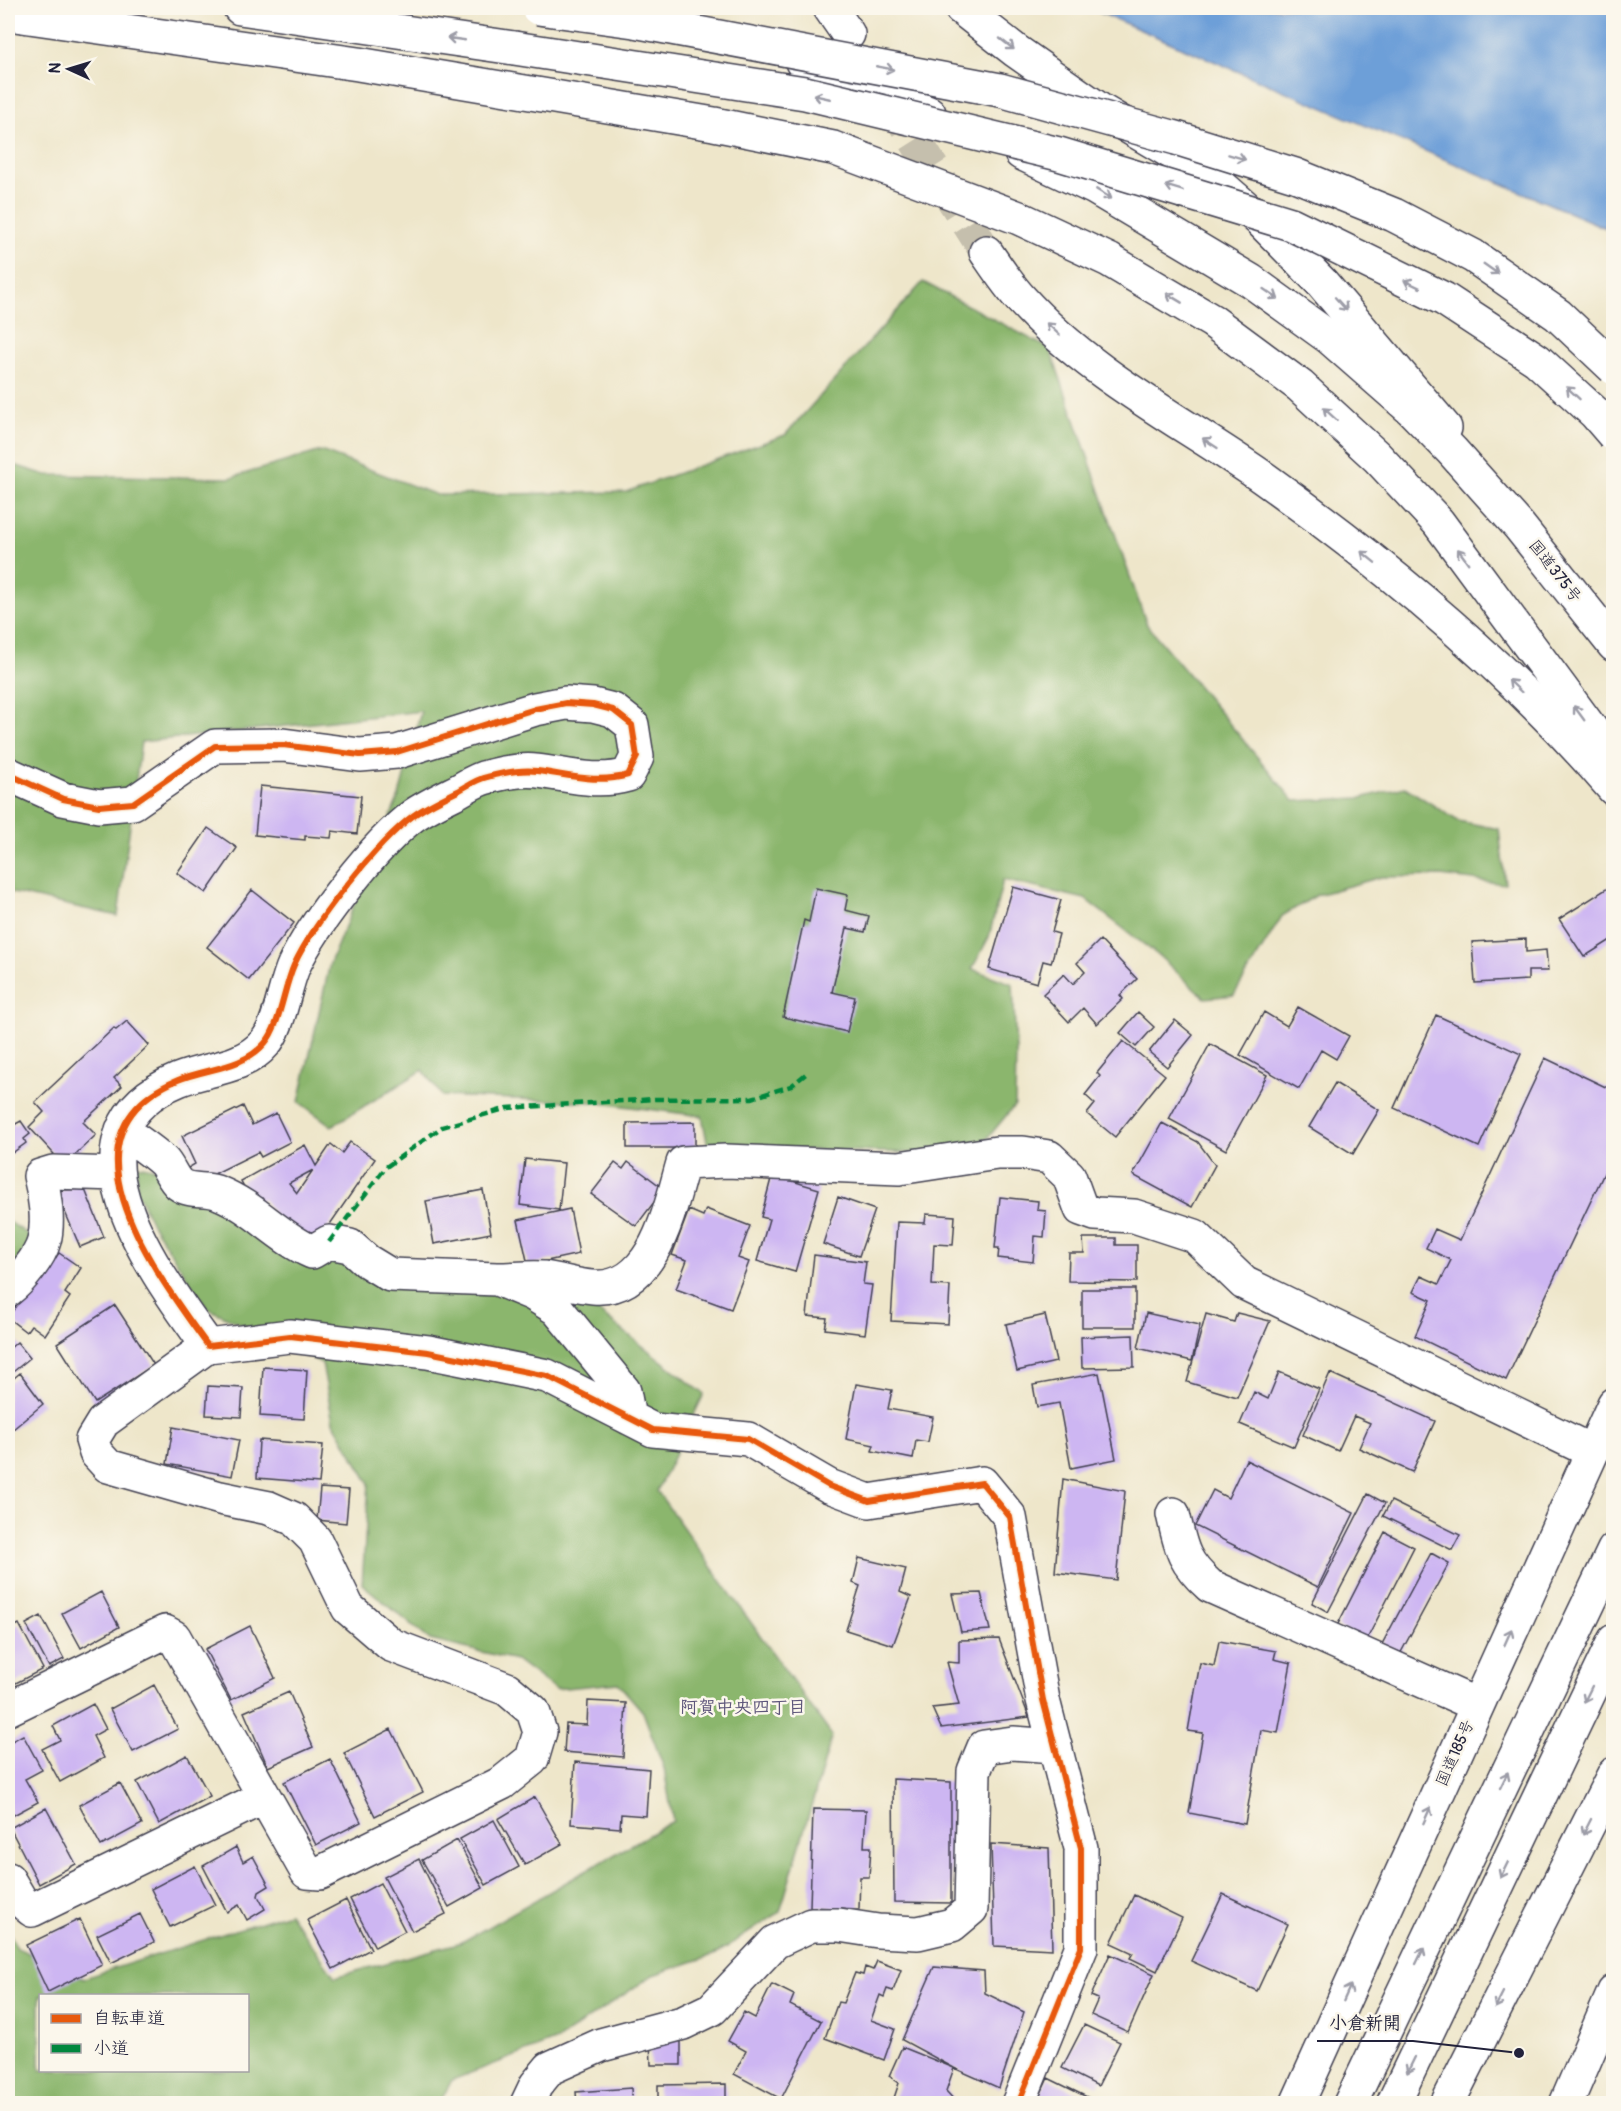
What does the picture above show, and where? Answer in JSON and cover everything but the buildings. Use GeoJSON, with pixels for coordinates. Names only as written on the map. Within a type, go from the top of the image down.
{"type":"FeatureCollection","features":[{"type":"Feature","properties":{"kind":"main road"},"geometry":{"type":"LineString","coordinates":[[240,8],[805,93],[1059,154],[1291,224],[1444,299],[1537,360],[1594,413],[1614,435]]}},
{"type":"Feature","properties":{"kind":"main road"},"geometry":{"type":"LineString","coordinates":[[538,8],[634,21],[1000,90],[1176,138],[1294,175],[1394,215],[1473,256],[1558,315],[1614,368]]}},
{"type":"Feature","properties":{"kind":"main road"},"geometry":{"type":"LineString","coordinates":[[641,8],[823,69],[1003,144],[1095,188],[1251,281],[1330,338],[1411,409],[1519,526]]}},
{"type":"Feature","properties":{"kind":"main road"},"geometry":{"type":"LineString","coordinates":[[961,8],[1016,51],[1100,110],[1205,172],[1260,220],[1322,284],[1415,390],[1519,526]]}},
{"type":"Feature","properties":{"kind":"main road"},"geometry":{"type":"LineString","coordinates":[[8,14],[358,64],[714,124],[833,148],[999,210],[1099,255],[1212,321],[1300,386],[1377,457],[1438,522],[1614,760]]}},
{"type":"Feature","properties":{"kind":"main road"},"geometry":{"type":"LineString","coordinates":[[986,252],[1022,299],[1058,334],[1159,410],[1263,478],[1329,526],[1443,618],[1564,734],[1614,789]]}},
{"type":"Feature","properties":{"kind":"main road","name":"国道375号"},"geometry":{"type":"LineString","coordinates":[[1519,526],[1614,645]]}},
{"type":"Feature","properties":{"kind":"main road"},"geometry":{"type":"LineString","coordinates":[[8,774],[63,799],[99,806],[133,802],[215,746],[283,745],[360,755],[398,752],[535,709],[566,703],[593,705],[613,710],[632,725],[637,757],[628,775],[608,780],[535,771],[510,772],[485,777],[414,815],[382,846],[305,942],[289,976],[266,1042],[246,1059],[177,1080],[144,1101],[122,1130],[117,1174],[118,1188],[133,1229],[157,1274],[208,1346]]}},
{"type":"Feature","properties":{"kind":"main road"},"geometry":{"type":"LineString","coordinates":[[122,1130],[163,1162],[179,1184],[197,1191],[216,1191],[234,1200],[255,1212],[296,1244],[312,1252],[330,1242],[350,1246],[367,1262],[390,1275],[497,1279],[542,1278],[595,1288],[626,1280],[641,1267],[658,1244],[683,1163],[726,1161],[899,1168],[997,1154],[1023,1153],[1049,1157],[1069,1176],[1081,1209],[1095,1214],[1134,1216],[1195,1236],[1244,1283],[1591,1451]]}},
{"type":"Feature","properties":{"kind":"main road"},"geometry":{"type":"LineString","coordinates":[[8,1290],[31,1263],[44,1243],[44,1191],[40,1176],[53,1172],[117,1174]]}},
{"type":"Feature","properties":{"kind":"main road"},"geometry":{"type":"LineString","coordinates":[[497,1279],[557,1309],[624,1391],[628,1418]]}},
{"type":"Feature","properties":{"kind":"main road"},"geometry":{"type":"LineString","coordinates":[[8,1709],[165,1632],[174,1637],[307,1872],[320,1873],[502,1783],[532,1760],[540,1732],[533,1711],[507,1689],[391,1645],[348,1608],[315,1539],[294,1519],[268,1508],[143,1478],[108,1466],[96,1453],[92,1440],[103,1422],[208,1346],[290,1336],[428,1352],[547,1376],[653,1430],[748,1438],[829,1486],[869,1501],[982,1483],[1010,1517],[1043,1700],[1081,1848],[1081,1948],[1018,2103]]}},
{"type":"Feature","properties":{"kind":"main road","name":"国道185号"},"geometry":{"type":"LineString","coordinates":[[1297,2103],[1614,1404]]}},
{"type":"Feature","properties":{"kind":"main road"},"geometry":{"type":"LineString","coordinates":[[1173,1514],[1180,1544],[1190,1568],[1210,1586],[1477,1705]]}},
{"type":"Feature","properties":{"kind":"main road"},"geometry":{"type":"LineString","coordinates":[[1350,2103],[1614,1550]]}},
{"type":"Feature","properties":{"kind":"main road"},"geometry":{"type":"LineString","coordinates":[[1393,2103],[1614,1641]]}},
{"type":"Feature","properties":{"kind":"main road"},"geometry":{"type":"LineString","coordinates":[[527,2103],[536,2085],[550,2068],[601,2045],[683,2023],[712,2009],[729,1993],[749,1967],[775,1942],[811,1925],[839,1925],[878,1931],[918,1932],[952,1925],[971,1909],[974,1771],[984,1747],[1013,1743],[1055,1746]]}},
{"type":"Feature","properties":{"kind":"main road"},"geometry":{"type":"LineString","coordinates":[[1447,2103],[1614,1774]]}},
{"type":"Feature","properties":{"kind":"main road"},"geometry":{"type":"LineString","coordinates":[[8,1879],[21,1900],[32,1910],[264,1797]]}},
{"type":"Feature","properties":{"kind":"main road"},"geometry":{"type":"LineString","coordinates":[[1566,2103],[1614,1992]]}},
{"type":"Feature","properties":{"kind":"green space"},"geometry":{"type":"Polygon","coordinates":[[[923,282],[1050,349],[1147,625],[1294,801],[1361,798],[1405,787],[1458,821],[1499,829],[1505,884],[1441,876],[1381,877],[1317,895],[1282,916],[1234,995],[1205,998],[1159,956],[1085,899],[1003,880],[989,937],[972,969],[1013,984],[1016,1051],[1015,1105],[986,1140],[919,1153],[708,1147],[702,1116],[591,1102],[442,1096],[423,1070],[332,1126],[299,1102],[330,963],[399,796],[421,711],[141,742],[118,916],[8,892],[8,463],[46,475],[230,478],[321,451],[437,495],[626,492],[785,435],[923,282]]]}},
{"type":"Feature","properties":{"kind":"green space"},"geometry":{"type":"Polygon","coordinates":[[[137,1165],[163,1170],[292,1252],[580,1297],[704,1394],[657,1491],[832,1736],[780,1912],[716,1954],[653,1975],[557,2040],[452,2080],[439,2104],[8,2103],[8,1930],[17,1948],[84,1978],[289,1913],[335,1977],[462,1942],[673,1821],[664,1768],[643,1712],[618,1683],[555,1689],[516,1660],[430,1640],[362,1584],[369,1483],[333,1422],[322,1363],[207,1308],[152,1224],[137,1192],[137,1165]]]}},
{"type":"Feature","properties":{"kind":"green space"},"geometry":{"type":"Polygon","coordinates":[[[8,1221],[38,1241],[8,1267],[8,1221]]]}},
{"type":"Feature","properties":{"kind":"water"},"geometry":{"type":"Polygon","coordinates":[[[1089,8],[1613,8],[1613,231],[1089,8]]]}},
{"type":"Feature","properties":{"kind":"tunnel"},"geometry":{"type":"LineString","coordinates":[[889,99],[986,252]]}},
{"type":"Feature","properties":{"kind":"marked path"},"geometry":{"type":"LineString","coordinates":[[329,1242],[386,1167],[442,1127],[508,1108],[655,1099],[752,1098],[791,1086],[807,1073]]}},
{"type":"Feature","properties":{"kind":"cycle path"},"geometry":{"type":"LineString","coordinates":[[8,774],[63,799],[99,806],[133,803],[215,746],[283,745],[360,755],[397,752],[535,709],[566,703],[593,705],[613,710],[632,725],[637,757],[628,775],[594,779],[525,771],[483,778],[414,815],[382,844],[347,885],[303,948],[290,974],[278,1017],[265,1043],[246,1058],[178,1080],[140,1104],[121,1134],[117,1169],[126,1207],[142,1245],[164,1282],[208,1346],[290,1336],[428,1352],[547,1376],[653,1430],[748,1439],[829,1486],[869,1501],[982,1483],[1010,1517],[1043,1700],[1081,1848],[1081,1948],[1018,2104]]}},
{"type":"Feature","properties":{"kind":"place","name":"小倉新開"},"geometry":{"type":"Point","coordinates":[1519,2053]}},
{"type":"Feature","properties":{"kind":"district","name":"阿賀中央四丁目"},"geometry":{"type":"Point","coordinates":[743,1707]}}]}
